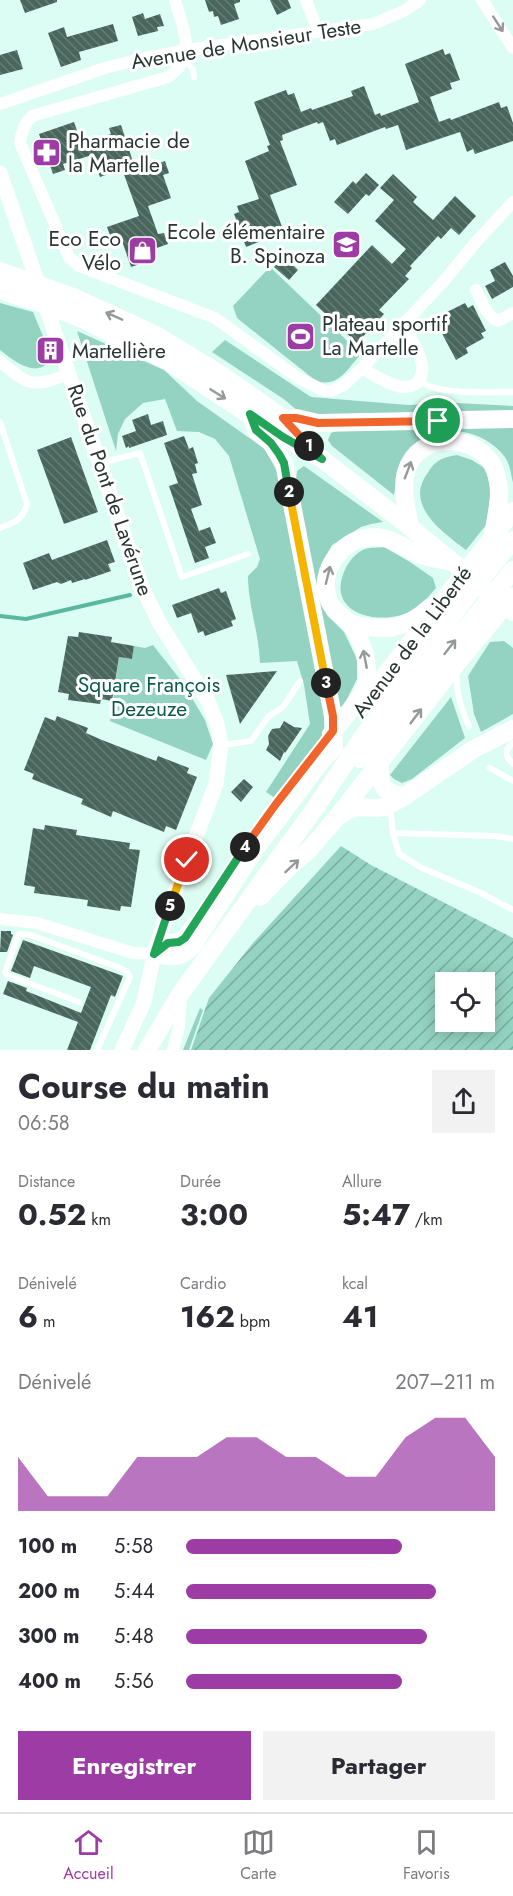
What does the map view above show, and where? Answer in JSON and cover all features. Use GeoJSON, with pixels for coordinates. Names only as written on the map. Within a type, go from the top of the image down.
{"type":"FeatureCollection","features":[{"type":"Feature","properties":{"kind":"main road"},"geometry":{"type":"LineString","coordinates":[[6,282],[73,297],[156,335],[223,376],[283,418],[322,459]]}},
{"type":"Feature","properties":{"kind":"main road"},"geometry":{"type":"LineString","coordinates":[[6,282],[169,362],[283,437],[322,459],[410,527],[513,612]]}},
{"type":"Feature","properties":{"kind":"main road"},"geometry":{"type":"LineString","coordinates":[[250,414],[256,430],[271,443],[284,463],[333,716],[333,740]]}},
{"type":"Feature","properties":{"kind":"main road"},"geometry":{"type":"LineString","coordinates":[[283,418],[296,418],[318,423],[513,419]]}},
{"type":"Feature","properties":{"kind":"main road"},"geometry":{"type":"LineString","coordinates":[[410,527],[403,488],[406,470],[423,448],[436,442],[452,440],[468,444],[484,455],[494,469],[498,482],[499,501],[493,536]]}},
{"type":"Feature","properties":{"kind":"main road","name":"Avenue de la Liberté"},"geometry":{"type":"LineString","coordinates":[[289,843],[303,810],[329,764],[333,740],[513,511]]}},
{"type":"Feature","properties":{"kind":"main road"},"geometry":{"type":"LineString","coordinates":[[154,954],[168,943],[179,942],[185,938],[248,842],[333,740],[363,692],[366,682],[365,656],[351,624],[336,611],[326,592],[325,583],[333,561],[347,544],[359,539],[383,538],[396,541],[427,557],[453,563]]}},
{"type":"Feature","properties":{"kind":"main road","name":"Avenue de la Liberté"},"geometry":{"type":"LineString","coordinates":[[147,1050],[180,993],[318,804],[368,729],[464,600],[513,540]]}},
{"type":"Feature","properties":{"kind":"main road","name":"Avenue de la Liberté"},"geometry":{"type":"LineString","coordinates":[[318,804],[364,755],[513,570]]}},
{"type":"Feature","properties":{"kind":"main road"},"geometry":{"type":"LineString","coordinates":[[351,624],[382,629],[402,626],[422,615],[449,592]]}},
{"type":"Feature","properties":{"kind":"main road"},"geometry":{"type":"LineString","coordinates":[[220,937],[290,866],[309,850],[513,596]]}},
{"type":"Feature","properties":{"kind":"main road"},"geometry":{"type":"LineString","coordinates":[[338,816],[358,807],[385,807],[474,749],[513,729]]}},
{"type":"Feature","properties":{"kind":"main road"},"geometry":{"type":"LineString","coordinates":[[380,764],[380,776],[384,787],[394,795],[405,796]]}},
{"type":"Feature","properties":{"kind":"street"},"geometry":{"type":"LineString","coordinates":[[176,0],[186,38],[185,55],[178,70],[168,77],[32,116],[20,136],[20,143],[69,257],[80,266],[215,318],[298,378],[325,391],[332,391],[344,385],[362,368],[443,282],[513,202]]}},
{"type":"Feature","properties":{"kind":"street"},"geometry":{"type":"LineString","coordinates":[[306,0],[318,32]]}},
{"type":"Feature","properties":{"kind":"street","name":"Avenue de Monsieur Teste"},"geometry":{"type":"LineString","coordinates":[[0,104],[105,68],[373,24],[401,5],[420,0]]}},
{"type":"Feature","properties":{"kind":"street"},"geometry":{"type":"LineString","coordinates":[[482,0],[513,48]]}},
{"type":"Feature","properties":{"kind":"street","name":"Rue du Pont de Lavérune"},"geometry":{"type":"LineString","coordinates":[[0,173],[147,598],[184,665],[212,709],[221,745]]}},
{"type":"Feature","properties":{"kind":"street"},"geometry":{"type":"LineString","coordinates":[[476,290],[494,320],[498,321],[513,313]]}},
{"type":"Feature","properties":{"kind":"street"},"geometry":{"type":"LineString","coordinates":[[362,368],[403,387],[412,386],[420,381],[422,363],[403,323]]}},
{"type":"Feature","properties":{"kind":"street"},"geometry":{"type":"LineString","coordinates":[[0,361],[20,379],[27,382],[41,382],[69,374]]}},
{"type":"Feature","properties":{"kind":"street"},"geometry":{"type":"LineString","coordinates":[[122,1050],[144,1002],[154,954],[171,901],[216,784],[221,745]]}},
{"type":"Feature","properties":{"kind":"street"},"geometry":{"type":"LineString","coordinates":[[0,919],[37,923],[133,953],[154,954]]}},
{"type":"Feature","properties":{"kind":"street"},"geometry":{"type":"LineString","coordinates":[[173,1050],[182,1008],[180,993]]}},
{"type":"Feature","properties":{"kind":"lane"},"geometry":{"type":"LineString","coordinates":[[185,55],[193,69],[194,77]]}},
{"type":"Feature","properties":{"kind":"lane"},"geometry":{"type":"LineString","coordinates":[[420,381],[430,387],[445,390],[513,392]]}},
{"type":"Feature","properties":{"kind":"lane"},"geometry":{"type":"LineString","coordinates":[[0,422],[27,504],[24,515],[0,528]]}},
{"type":"Feature","properties":{"kind":"lane"},"geometry":{"type":"LineString","coordinates":[[100,463],[140,453],[182,576],[248,554]]}},
{"type":"Feature","properties":{"kind":"lane"},"geometry":{"type":"LineString","coordinates":[[458,662],[456,683],[462,712],[469,726]]}},
{"type":"Feature","properties":{"kind":"lane"},"geometry":{"type":"LineString","coordinates":[[221,745],[251,741],[269,716],[283,707],[300,681]]}},
{"type":"Feature","properties":{"kind":"lane"},"geometry":{"type":"LineString","coordinates":[[513,743],[506,755],[513,764]]}},
{"type":"Feature","properties":{"kind":"lane"},"geometry":{"type":"LineString","coordinates":[[490,768],[513,781]]}},
{"type":"Feature","properties":{"kind":"lane"},"geometry":{"type":"LineString","coordinates":[[385,807],[391,815],[399,854],[513,910]]}},
{"type":"Feature","properties":{"kind":"lane"},"geometry":{"type":"LineString","coordinates":[[393,833],[495,836],[513,839]]}},
{"type":"Feature","properties":{"kind":"lane"},"geometry":{"type":"LineString","coordinates":[[19,921],[19,934],[5,972],[7,975],[79,1002]]}},
{"type":"Feature","properties":{"kind":"lane"},"geometry":{"type":"LineString","coordinates":[[19,934],[31,935],[127,972],[130,977],[97,1050]]}},
{"type":"Feature","properties":{"kind":"green space","name":"Plateau sportif La Martelle"},"geometry":{"type":"Polygon","coordinates":[[[270,267],[361,354],[342,376],[331,382],[316,381],[237,318],[233,306],[270,267]]]}},
{"type":"Feature","properties":{"kind":"green space"},"geometry":{"type":"Polygon","coordinates":[[[0,303],[33,312],[52,358],[46,364],[40,368],[26,367],[0,350],[0,303]]]}},
{"type":"Feature","properties":{"kind":"green space"},"geometry":{"type":"Polygon","coordinates":[[[77,331],[164,370],[197,401],[265,449],[279,475],[328,729],[275,798],[266,792],[310,724],[304,685],[297,661],[260,663],[248,576],[257,567],[260,559],[229,456],[215,439],[199,432],[177,431],[165,399],[143,403],[125,419],[118,434],[116,451],[77,331]]]}},
{"type":"Feature","properties":{"kind":"green space"},"geometry":{"type":"Polygon","coordinates":[[[225,340],[311,397],[408,405],[457,403],[513,406],[513,411],[317,415],[299,412],[285,400],[212,352],[225,340]]]}},
{"type":"Feature","properties":{"kind":"green space"},"geometry":{"type":"Polygon","coordinates":[[[513,428],[513,483],[508,462],[495,447],[473,434],[447,431],[423,439],[409,451],[403,463],[394,495],[332,446],[328,440],[331,433],[341,429],[513,428]]]}},
{"type":"Feature","properties":{"kind":"green space"},"geometry":{"type":"Polygon","coordinates":[[[457,455],[472,460],[486,469],[491,492],[486,525],[466,550],[430,518],[423,508],[420,497],[421,486],[433,466],[439,460],[457,455]]]}},
{"type":"Feature","properties":{"kind":"green space"},"geometry":{"type":"Polygon","coordinates":[[[304,466],[383,522],[361,527],[332,545],[323,561],[324,607],[327,615],[344,632],[357,659],[357,679],[343,707],[337,706],[296,480],[297,471],[304,466]]]}},
{"type":"Feature","properties":{"kind":"green space"},"geometry":{"type":"Polygon","coordinates":[[[384,547],[433,578],[436,588],[420,606],[404,614],[376,617],[362,614],[351,608],[343,599],[340,587],[344,572],[352,558],[361,551],[384,547]]]}},
{"type":"Feature","properties":{"kind":"green space"},"geometry":{"type":"Polygon","coordinates":[[[504,641],[513,648],[513,714],[481,732],[474,714],[468,676],[490,642],[504,641]]]}},
{"type":"Feature","properties":{"kind":"green space","name":"Square François Dezeuze"},"geometry":{"type":"Polygon","coordinates":[[[153,645],[183,683],[205,720],[213,744],[206,760],[110,721],[119,657],[132,659],[134,646],[145,648],[153,645]]]}},
{"type":"Feature","properties":{"kind":"green space"},"geometry":{"type":"Polygon","coordinates":[[[451,697],[465,738],[412,779],[402,783],[394,779],[390,775],[451,697]]]}},
{"type":"Feature","properties":{"kind":"green space"},"geometry":{"type":"Polygon","coordinates":[[[341,846],[371,865],[513,938],[513,1050],[191,1050],[209,998],[253,943],[341,846]]]}},
{"type":"Feature","properties":{"kind":"green space"},"geometry":{"type":"Polygon","coordinates":[[[200,1008],[203,1010],[189,1050],[183,1050],[200,1008]]]}},
{"type":"Feature","properties":{"kind":"building"},"geometry":{"type":"Polygon","coordinates":[[[20,0],[57,0],[57,2],[25,13],[20,0]]]}},
{"type":"Feature","properties":{"kind":"building"},"geometry":{"type":"Polygon","coordinates":[[[205,0],[240,0],[234,4],[239,19],[221,25],[218,16],[214,17],[213,11],[209,12],[205,0]]]}},
{"type":"Feature","properties":{"kind":"building"},"geometry":{"type":"Polygon","coordinates":[[[270,0],[288,0],[291,8],[277,15],[270,0]]]}},
{"type":"Feature","properties":{"kind":"building"},"geometry":{"type":"Polygon","coordinates":[[[143,13],[145,19],[160,14],[164,26],[157,27],[158,31],[138,36],[132,17],[143,13]]]}},
{"type":"Feature","properties":{"kind":"building"},"geometry":{"type":"Polygon","coordinates":[[[113,24],[118,41],[79,52],[81,60],[61,67],[48,33],[64,27],[67,37],[113,24]]]}},
{"type":"Feature","properties":{"kind":"building"},"geometry":{"type":"Polygon","coordinates":[[[443,49],[445,55],[450,53],[460,80],[450,83],[452,89],[430,97],[439,122],[450,118],[451,120],[499,102],[501,108],[507,106],[513,123],[513,141],[475,154],[473,149],[467,152],[460,132],[406,150],[398,125],[386,129],[385,127],[337,145],[335,139],[330,141],[323,122],[318,124],[317,122],[282,135],[283,140],[280,141],[297,185],[270,195],[284,232],[246,247],[234,214],[239,212],[237,206],[259,199],[245,161],[269,151],[267,146],[270,145],[254,102],[286,90],[288,95],[294,93],[301,112],[353,96],[351,91],[364,86],[375,115],[380,113],[381,116],[419,102],[405,64],[443,49]]]}},
{"type":"Feature","properties":{"kind":"building"},"geometry":{"type":"Polygon","coordinates":[[[17,50],[23,69],[0,75],[0,55],[17,50]]]}},
{"type":"Feature","properties":{"kind":"building"},"geometry":{"type":"Polygon","coordinates":[[[74,122],[82,145],[111,134],[109,128],[121,125],[136,171],[165,161],[169,173],[163,175],[171,198],[148,206],[158,234],[164,233],[168,244],[140,254],[143,263],[131,267],[120,235],[111,238],[107,227],[139,216],[122,169],[100,177],[92,155],[63,164],[65,170],[53,174],[39,134],[74,122]]]}},
{"type":"Feature","properties":{"kind":"building"},"geometry":{"type":"Polygon","coordinates":[[[366,173],[379,185],[369,196],[366,194],[348,214],[334,202],[353,181],[356,184],[366,173]]]}},
{"type":"Feature","properties":{"kind":"building"},"geometry":{"type":"Polygon","coordinates":[[[393,174],[417,197],[413,202],[433,220],[455,196],[476,216],[459,235],[451,228],[441,239],[438,236],[410,266],[412,268],[405,276],[409,279],[379,310],[384,314],[357,343],[316,305],[372,245],[392,264],[406,249],[375,221],[394,200],[380,188],[393,174]]]}},
{"type":"Feature","properties":{"kind":"building"},"geometry":{"type":"Polygon","coordinates":[[[284,256],[298,270],[289,280],[274,267],[284,256]]]}},
{"type":"Feature","properties":{"kind":"building"},"geometry":{"type":"Polygon","coordinates":[[[505,262],[513,276],[513,287],[492,299],[485,286],[495,281],[490,270],[505,262]]]}},
{"type":"Feature","properties":{"kind":"building"},"geometry":{"type":"Polygon","coordinates":[[[465,303],[468,308],[473,305],[486,331],[481,333],[484,338],[466,348],[468,353],[456,360],[437,324],[442,322],[439,316],[465,303]]]}},
{"type":"Feature","properties":{"kind":"building"},"geometry":{"type":"Polygon","coordinates":[[[148,414],[151,425],[163,421],[167,435],[126,448],[122,436],[136,431],[132,420],[148,414]]]}},
{"type":"Feature","properties":{"kind":"building"},"geometry":{"type":"Polygon","coordinates":[[[184,436],[189,449],[193,447],[198,463],[195,464],[197,473],[192,474],[202,505],[191,509],[199,531],[210,527],[216,543],[205,547],[209,558],[195,563],[169,486],[178,483],[164,443],[184,436]]]}},
{"type":"Feature","properties":{"kind":"building"},"geometry":{"type":"Polygon","coordinates":[[[71,437],[98,512],[64,524],[37,450],[71,437]]]}},
{"type":"Feature","properties":{"kind":"building"},"geometry":{"type":"Polygon","coordinates":[[[107,540],[115,562],[108,564],[111,571],[85,580],[72,583],[71,580],[61,584],[57,582],[33,590],[23,563],[49,553],[52,560],[107,540]]]}},
{"type":"Feature","properties":{"kind":"building"},"geometry":{"type":"Polygon","coordinates":[[[219,588],[221,593],[226,591],[236,619],[231,621],[233,626],[205,636],[203,631],[198,633],[191,613],[177,618],[172,605],[219,588]]]}},
{"type":"Feature","properties":{"kind":"building"},"geometry":{"type":"Polygon","coordinates":[[[79,632],[112,637],[111,642],[134,646],[132,659],[119,657],[112,701],[101,699],[100,704],[68,700],[69,694],[58,692],[68,636],[78,637],[79,632]]]}},
{"type":"Feature","properties":{"kind":"building"},"geometry":{"type":"Polygon","coordinates":[[[277,671],[240,724],[226,675],[277,671]]]}},
{"type":"Feature","properties":{"kind":"building"},"geometry":{"type":"Polygon","coordinates":[[[57,716],[88,728],[86,733],[102,740],[156,761],[158,756],[189,768],[187,773],[197,777],[176,830],[166,826],[164,832],[113,811],[111,817],[81,804],[83,799],[32,779],[34,774],[24,770],[45,717],[55,721],[57,716]]]}},
{"type":"Feature","properties":{"kind":"building"},"geometry":{"type":"Polygon","coordinates":[[[284,721],[294,727],[302,728],[280,761],[266,750],[269,744],[268,736],[272,729],[280,728],[284,721]]]}},
{"type":"Feature","properties":{"kind":"building"},"geometry":{"type":"Polygon","coordinates":[[[244,779],[253,787],[241,802],[231,792],[244,779]]]}},
{"type":"Feature","properties":{"kind":"building"},"geometry":{"type":"Polygon","coordinates":[[[45,825],[77,830],[76,835],[130,843],[129,849],[140,850],[131,907],[121,906],[120,911],[87,906],[88,900],[34,893],[35,887],[24,885],[33,828],[44,830],[45,825]]]}},
{"type":"Feature","properties":{"kind":"building"},"geometry":{"type":"Polygon","coordinates":[[[1,931],[11,931],[13,935],[7,952],[0,952],[1,931]]]}},
{"type":"Feature","properties":{"kind":"building"},"geometry":{"type":"Polygon","coordinates":[[[23,940],[123,976],[115,997],[111,995],[90,1050],[67,1050],[78,1022],[3,994],[8,981],[27,988],[26,991],[81,1013],[91,987],[34,966],[30,978],[11,971],[23,940]]]}},
{"type":"Feature","properties":{"kind":"waterway"},"geometry":{"type":"LineString","coordinates":[[0,616],[26,619],[130,595]]}},
{"type":"Feature","properties":{"kind":"place","name":"Pharmacie de la Martelle"},"geometry":{"type":"Point","coordinates":[47,153]}},
{"type":"Feature","properties":{"kind":"place","name":"Ecole élémentaire B. Spinoza"},"geometry":{"type":"Point","coordinates":[346,244]}},
{"type":"Feature","properties":{"kind":"place","name":"Eco Eco Vélo"},"geometry":{"type":"Point","coordinates":[142,251]}},
{"type":"Feature","properties":{"kind":"place","name":"Plateau sportif La Martelle"},"geometry":{"type":"Point","coordinates":[301,336]}},
{"type":"Feature","properties":{"kind":"place","name":"Martellière"},"geometry":{"type":"Point","coordinates":[51,351]}},
{"type":"Feature","properties":{"kind":"route"},"geometry":{"type":"LineString","coordinates":[[187,860],[154,954],[168,943],[179,942],[185,938],[248,842],[333,731],[333,716],[284,463],[271,443],[256,430],[250,414],[283,437],[322,459],[283,418],[296,418],[318,423],[438,421]]}}]}
